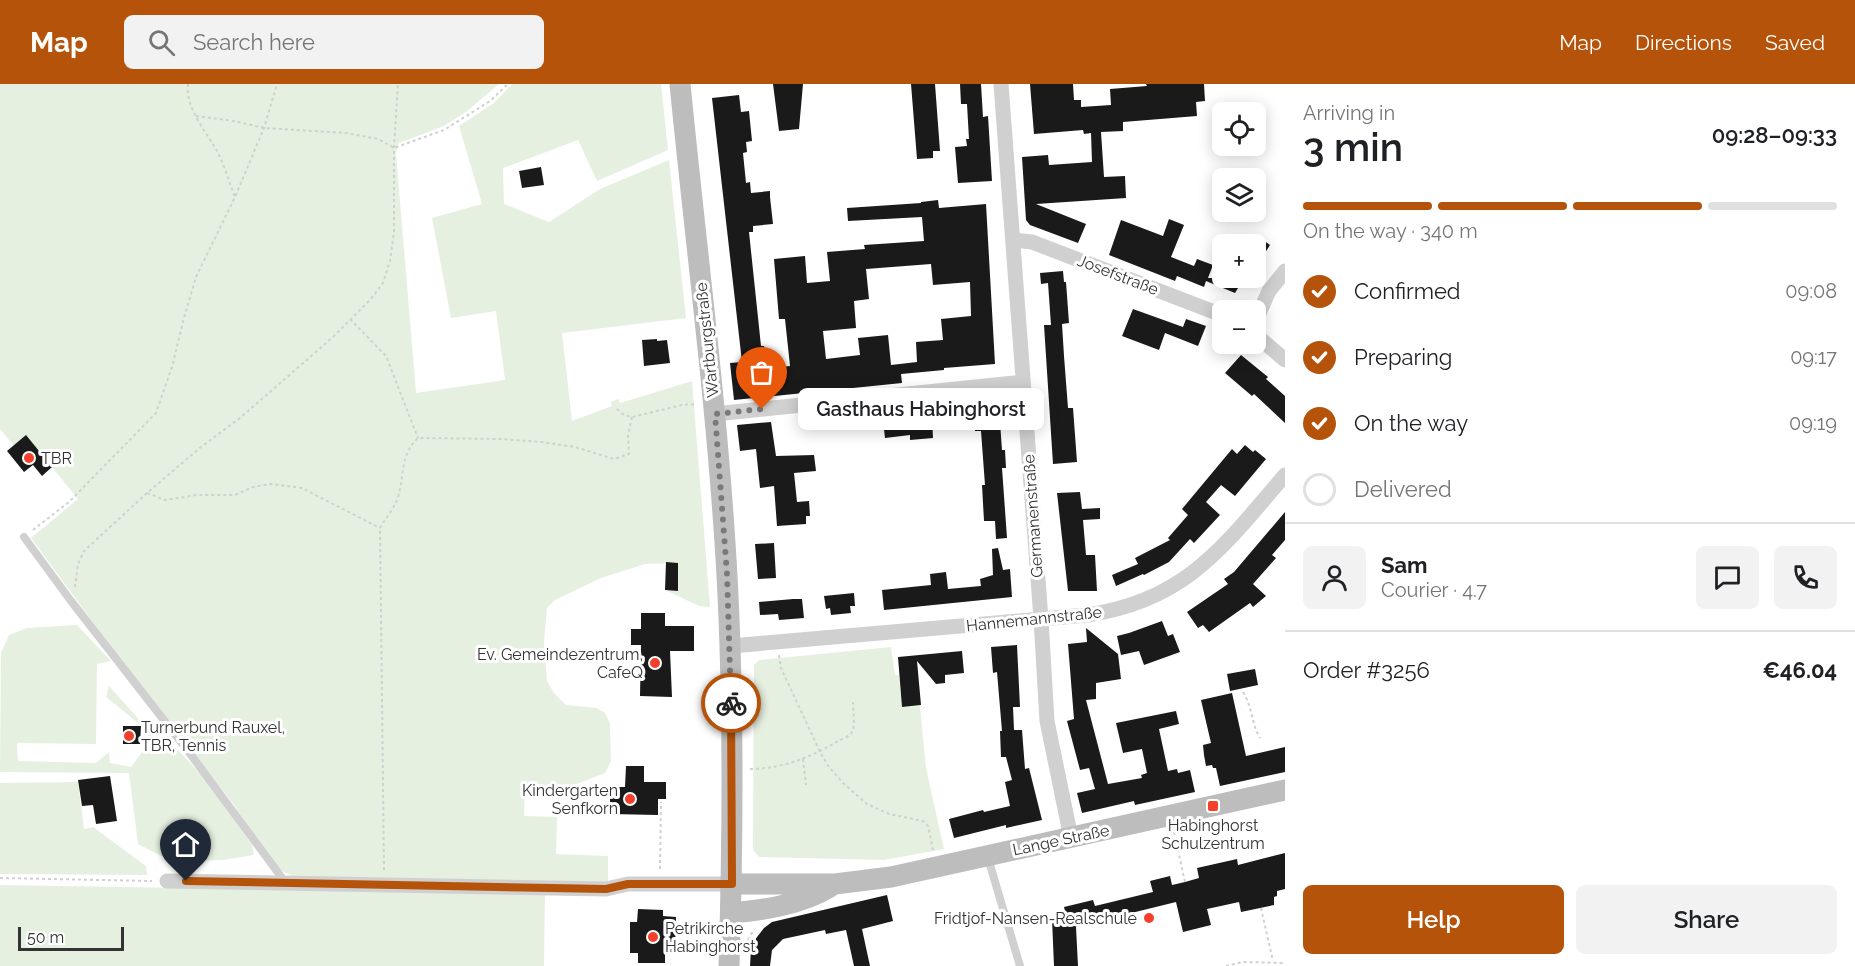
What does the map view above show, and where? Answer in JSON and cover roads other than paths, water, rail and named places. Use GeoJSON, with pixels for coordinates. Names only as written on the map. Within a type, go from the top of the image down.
{"type":"FeatureCollection","features":[{"type":"Feature","properties":{"kind":"main road","name":"Wartburgstraße"},"geometry":{"type":"LineString","coordinates":[[680,84],[714,408],[730,646],[732,884],[729,966]]}},
{"type":"Feature","properties":{"kind":"main road","name":"Lange Straße"},"geometry":{"type":"LineString","coordinates":[[732,884],[835,884],[891,877],[1285,790]]}},
{"type":"Feature","properties":{"kind":"main road","name":"Lange Straße"},"geometry":{"type":"LineString","coordinates":[[731,913],[782,905],[816,895],[835,884]]}},
{"type":"Feature","properties":{"kind":"street","name":"Germanenstraße"},"geometry":{"type":"LineString","coordinates":[[1001,84],[1047,721],[1071,838]]}},
{"type":"Feature","properties":{"kind":"street","name":"Josefstraße"},"geometry":{"type":"LineString","coordinates":[[1013,240],[1032,242],[1212,311]]}},
{"type":"Feature","properties":{"kind":"street"},"geometry":{"type":"LineString","coordinates":[[1265,300],[1285,271]]}},
{"type":"Feature","properties":{"kind":"street"},"geometry":{"type":"LineString","coordinates":[[1266,344],[1285,360]]}},
{"type":"Feature","properties":{"kind":"street"},"geometry":{"type":"LineString","coordinates":[[714,408],[1023,382]]}},
{"type":"Feature","properties":{"kind":"street","name":"Hannemannstraße"},"geometry":{"type":"LineString","coordinates":[[730,646],[1108,612],[1150,599],[1179,583],[1214,557],[1285,474]]}},
{"type":"Feature","properties":{"kind":"street"},"geometry":{"type":"LineString","coordinates":[[167,881],[606,889],[628,884],[732,884]]}},
{"type":"Feature","properties":{"kind":"lane"},"geometry":{"type":"LineString","coordinates":[[24,537],[285,882]]}},
{"type":"Feature","properties":{"kind":"lane"},"geometry":{"type":"LineString","coordinates":[[988,856],[1020,966]]}},
{"type":"Feature","properties":{"kind":"place","name":"Gasthaus Habinghorst"},"geometry":{"type":"Point","coordinates":[762,409]}},
{"type":"Feature","properties":{"kind":"place","name":"TBR"},"geometry":{"type":"Point","coordinates":[29,458]}},
{"type":"Feature","properties":{"kind":"place","name":"Ev. Gemeindezentrum, CafeQ"},"geometry":{"type":"Point","coordinates":[655,663]}},
{"type":"Feature","properties":{"kind":"place","name":"Turnerbund Rauxel, TBR, Tennis"},"geometry":{"type":"Point","coordinates":[129,736]}},
{"type":"Feature","properties":{"kind":"place","name":"Kindergarten Senfkorn"},"geometry":{"type":"Point","coordinates":[630,799]}},
{"type":"Feature","properties":{"kind":"place","name":"Habinghorst Schulzentrum"},"geometry":{"type":"Point","coordinates":[1213,806]}},
{"type":"Feature","properties":{"kind":"place","name":"Fridtjof-Nansen-Realschule"},"geometry":{"type":"Point","coordinates":[1149,918]}},
{"type":"Feature","properties":{"kind":"place","name":"Petrikirche Habinghorst"},"geometry":{"type":"Point","coordinates":[653,937]}}]}
